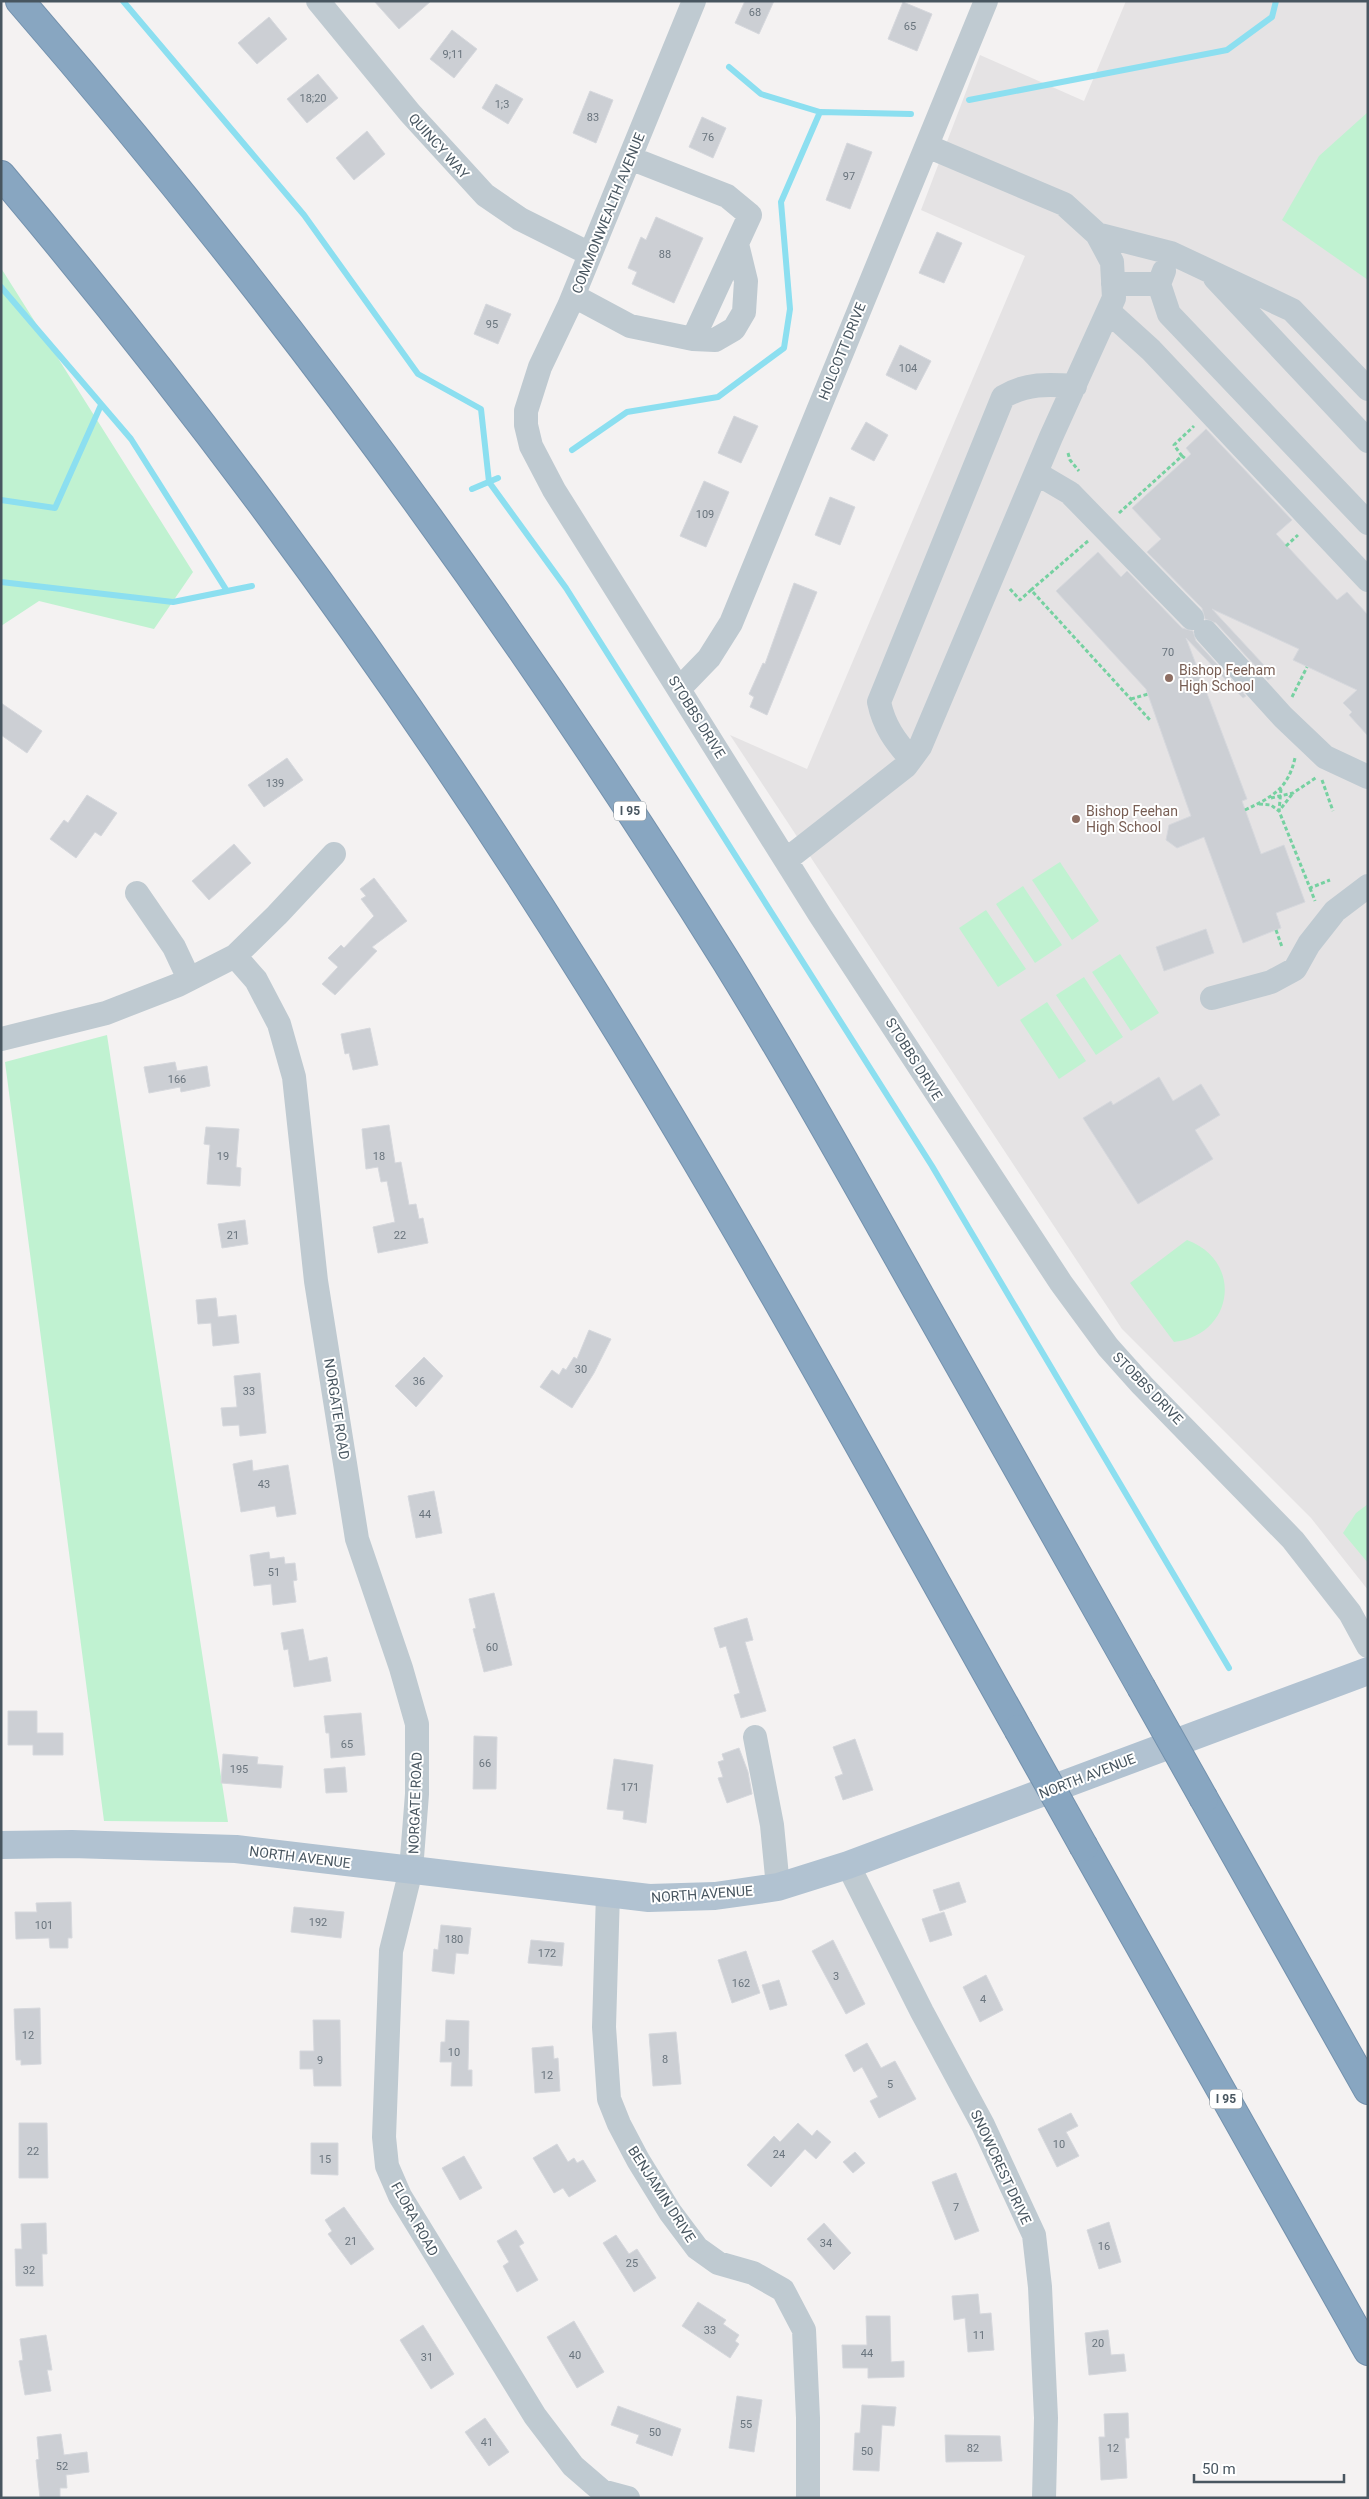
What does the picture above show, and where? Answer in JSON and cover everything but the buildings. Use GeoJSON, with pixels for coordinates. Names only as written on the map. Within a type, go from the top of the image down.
{"type":"FeatureCollection","features":[{"type":"Feature","properties":{"kind":"highway","name":"I 95"},"geometry":{"type":"LineString","coordinates":[[20,1],[188,201],[299,343],[428,516],[572,723],[724,958],[803,1090],[1368,2090]]}},
{"type":"Feature","properties":{"kind":"highway","name":"I 95"},"geometry":{"type":"LineString","coordinates":[[1,175],[127,329],[260,501],[385,676],[515,868],[593,989],[695,1159],[1368,2351]]}},
{"type":"Feature","properties":{"kind":"main road","name":"NORTH AVENUE"},"geometry":{"type":"LineString","coordinates":[[1,1844],[72,1844],[236,1849],[649,1898],[716,1896],[778,1886],[848,1865],[1368,1671]]}},
{"type":"Feature","properties":{"kind":"street","name":"QUINCY WAY"},"geometry":{"type":"LineString","coordinates":[[318,1],[410,113],[484,195],[520,219],[590,254]]}},
{"type":"Feature","properties":{"kind":"street","name":"COMMONWEALTH AVENUE"},"geometry":{"type":"LineString","coordinates":[[526,425],[526,411],[540,367],[574,296],[694,1]]}},
{"type":"Feature","properties":{"kind":"street","name":"HOLCOTT DRIVE"},"geometry":{"type":"LineString","coordinates":[[679,689],[709,658],[731,623],[986,1]]}},
{"type":"Feature","properties":{"kind":"street"},"geometry":{"type":"LineString","coordinates":[[786,860],[906,766],[920,747],[937,711],[1036,473],[1114,298],[1112,262],[1097,234],[1064,204],[927,146]]}},
{"type":"Feature","properties":{"kind":"street"},"geometry":{"type":"LineString","coordinates":[[630,158],[727,196],[750,215],[693,340]]}},
{"type":"Feature","properties":{"kind":"street"},"geometry":{"type":"LineString","coordinates":[[1097,234],[1171,253],[1292,310],[1368,389]]}},
{"type":"Feature","properties":{"kind":"street"},"geometry":{"type":"LineString","coordinates":[[574,296],[630,326],[693,340],[715,340],[734,329],[744,312],[746,281],[737,244]]}},
{"type":"Feature","properties":{"kind":"street"},"geometry":{"type":"LineString","coordinates":[[1171,253],[1159,284],[1169,314],[1368,523]]}},
{"type":"Feature","properties":{"kind":"street"},"geometry":{"type":"LineString","coordinates":[[1206,268],[1368,441]]}},
{"type":"Feature","properties":{"kind":"street"},"geometry":{"type":"LineString","coordinates":[[1113,284],[1159,284]]}},
{"type":"Feature","properties":{"kind":"street"},"geometry":{"type":"LineString","coordinates":[[1108,311],[1151,350],[1367,579]]}},
{"type":"Feature","properties":{"kind":"street"},"geometry":{"type":"LineString","coordinates":[[911,759],[894,741],[883,720],[879,702],[1003,397],[1018,388],[1050,384],[1074,386]]}},
{"type":"Feature","properties":{"kind":"street","name":"STOBBS DRIVE"},"geometry":{"type":"LineString","coordinates":[[526,425],[531,446],[554,490],[786,860],[1061,1283],[1108,1347],[1142,1385],[1292,1540],[1350,1612],[1368,1646]]}},
{"type":"Feature","properties":{"kind":"street"},"geometry":{"type":"LineString","coordinates":[[1036,473],[1070,493],[1199,625],[1283,717],[1325,757],[1368,777]]}},
{"type":"Feature","properties":{"kind":"street"},"geometry":{"type":"LineString","coordinates":[[1,1040],[106,1013],[189,979],[235,956],[277,915],[334,854]]}},
{"type":"Feature","properties":{"kind":"street"},"geometry":{"type":"LineString","coordinates":[[1212,998],[1272,982],[1296,969],[1309,944],[1335,911],[1368,886]]}},
{"type":"Feature","properties":{"kind":"street"},"geometry":{"type":"LineString","coordinates":[[137,893],[174,947],[189,979]]}},
{"type":"Feature","properties":{"kind":"street","name":"NORGATE ROAD"},"geometry":{"type":"LineString","coordinates":[[235,956],[256,980],[279,1024],[294,1077],[316,1281],[357,1539],[401,1668],[417,1724],[417,1794],[411,1870]]}},
{"type":"Feature","properties":{"kind":"street"},"geometry":{"type":"LineString","coordinates":[[755,1737],[772,1825],[778,1886]]}},
{"type":"Feature","properties":{"kind":"street","name":"SNOWCREST DRIVE"},"geometry":{"type":"LineString","coordinates":[[848,1865],[918,2004],[983,2125],[1034,2235],[1040,2287],[1046,2418],[1044,2498]]}},
{"type":"Feature","properties":{"kind":"street","name":"FLORA ROAD"},"geometry":{"type":"LineString","coordinates":[[411,1870],[391,1952],[384,2137],[387,2166],[400,2196],[427,2243],[540,2423],[572,2466],[602,2491],[628,2498]]}},
{"type":"Feature","properties":{"kind":"street","name":"BENJAMIN DRIVE"},"geometry":{"type":"LineString","coordinates":[[608,1893],[604,2027],[610,2099],[619,2124],[638,2160],[670,2212],[697,2248],[718,2264],[753,2273],[782,2290],[804,2330],[808,2418],[808,2498]]}},
{"type":"Feature","properties":{"kind":"path"},"geometry":{"type":"LineString","coordinates":[[1067,447],[1070,460],[1082,475]]}},
{"type":"Feature","properties":{"kind":"path"},"geometry":{"type":"LineString","coordinates":[[1119,514],[1182,456],[1186,459]]}},
{"type":"Feature","properties":{"kind":"path"},"geometry":{"type":"LineString","coordinates":[[1113,507],[1125,521]]}},
{"type":"Feature","properties":{"kind":"path"},"geometry":{"type":"LineString","coordinates":[[1008,584],[1020,600],[1090,539]]}},
{"type":"Feature","properties":{"kind":"path"},"geometry":{"type":"LineString","coordinates":[[1031,590],[1150,720]]}},
{"type":"Feature","properties":{"kind":"path"},"geometry":{"type":"LineString","coordinates":[[1286,693],[1291,699],[1307,667]]}},
{"type":"Feature","properties":{"kind":"path"},"geometry":{"type":"LineString","coordinates":[[1131,699],[1148,694]]}},
{"type":"Feature","properties":{"kind":"path"},"geometry":{"type":"LineString","coordinates":[[1271,798],[1281,788],[1292,770],[1296,754]]}},
{"type":"Feature","properties":{"kind":"path"},"geometry":{"type":"LineString","coordinates":[[1245,810],[1271,798],[1293,792],[1320,775],[1333,810]]}},
{"type":"Feature","properties":{"kind":"path"},"geometry":{"type":"LineString","coordinates":[[1281,788],[1279,810],[1310,888],[1330,880]]}},
{"type":"Feature","properties":{"kind":"path"},"geometry":{"type":"LineString","coordinates":[[1279,810],[1293,792]]}},
{"type":"Feature","properties":{"kind":"path"},"geometry":{"type":"LineString","coordinates":[[1259,804],[1271,805],[1279,810]]}},
{"type":"Feature","properties":{"kind":"shaded area","name":"Bishop Feehan High School"},"geometry":{"type":"Polygon","coordinates":[[[1126,1],[1368,1],[1368,1590],[1311,1518],[1122,1329],[730,735],[807,769],[1025,256],[921,210],[980,55],[1084,101],[1126,1]]]}},
{"type":"Feature","properties":{"kind":"green space"},"geometry":{"type":"Polygon","coordinates":[[[1368,112],[1368,280],[1282,220],[1319,156],[1368,112]]]}},
{"type":"Feature","properties":{"kind":"green space"},"geometry":{"type":"Polygon","coordinates":[[[1,268],[193,572],[154,629],[39,601],[1,626],[1,268]]]}},
{"type":"Feature","properties":{"kind":"green space"},"geometry":{"type":"Polygon","coordinates":[[[1060,862],[1099,921],[1072,940],[1032,880],[1060,862]]]}},
{"type":"Feature","properties":{"kind":"green space"},"geometry":{"type":"Polygon","coordinates":[[[1023,886],[1062,945],[1035,963],[996,904],[1023,886]]]}},
{"type":"Feature","properties":{"kind":"green space"},"geometry":{"type":"Polygon","coordinates":[[[986,910],[1026,969],[998,987],[959,928],[986,910]]]}},
{"type":"Feature","properties":{"kind":"green space"},"geometry":{"type":"Polygon","coordinates":[[[1120,954],[1159,1013],[1131,1031],[1092,972],[1120,954]]]}},
{"type":"Feature","properties":{"kind":"green space"},"geometry":{"type":"Polygon","coordinates":[[[1084,977],[1123,1037],[1096,1055],[1056,995],[1084,977]]]}},
{"type":"Feature","properties":{"kind":"green space"},"geometry":{"type":"Polygon","coordinates":[[[1047,1002],[1086,1061],[1059,1079],[1020,1020],[1047,1002]]]}},
{"type":"Feature","properties":{"kind":"green space"},"geometry":{"type":"Polygon","coordinates":[[[107,1035],[228,1822],[104,1821],[5,1062],[107,1035]]]}},
{"type":"Feature","properties":{"kind":"green space"},"geometry":{"type":"Polygon","coordinates":[[[1187,1240],[1205,1250],[1217,1264],[1224,1280],[1224,1296],[1220,1312],[1209,1326],[1194,1336],[1174,1342],[1130,1283],[1187,1240]]]}},
{"type":"Feature","properties":{"kind":"green space"},"geometry":{"type":"Polygon","coordinates":[[[1368,1504],[1368,1563],[1343,1533],[1356,1513],[1368,1504]]]}},
{"type":"Feature","properties":{"kind":"waterway"},"geometry":{"type":"LineString","coordinates":[[123,1],[304,215],[418,374],[481,409],[489,482],[566,588],[932,1166],[1229,1668]]}},
{"type":"Feature","properties":{"kind":"waterway"},"geometry":{"type":"LineString","coordinates":[[969,100],[1227,50],[1272,17],[1276,1]]}},
{"type":"Feature","properties":{"kind":"waterway"},"geometry":{"type":"LineString","coordinates":[[729,67],[761,94],[820,112]]}},
{"type":"Feature","properties":{"kind":"waterway"},"geometry":{"type":"LineString","coordinates":[[572,450],[627,412],[718,397],[784,348],[790,309],[781,202],[820,112],[911,114]]}},
{"type":"Feature","properties":{"kind":"waterway"},"geometry":{"type":"LineString","coordinates":[[1,287],[131,439],[227,591]]}},
{"type":"Feature","properties":{"kind":"waterway"},"geometry":{"type":"LineString","coordinates":[[1,500],[55,508],[101,405]]}},
{"type":"Feature","properties":{"kind":"waterway"},"geometry":{"type":"LineString","coordinates":[[472,489],[498,478]]}},
{"type":"Feature","properties":{"kind":"waterway"},"geometry":{"type":"LineString","coordinates":[[1,582],[173,602],[252,586]]}},
{"type":"Feature","properties":{"kind":"place","name":"Bishop Feeham High School"},"geometry":{"type":"Point","coordinates":[1169,678]}},
{"type":"Feature","properties":{"kind":"place","name":"Bishop Feehan High School"},"geometry":{"type":"Point","coordinates":[1076,819]}}]}
